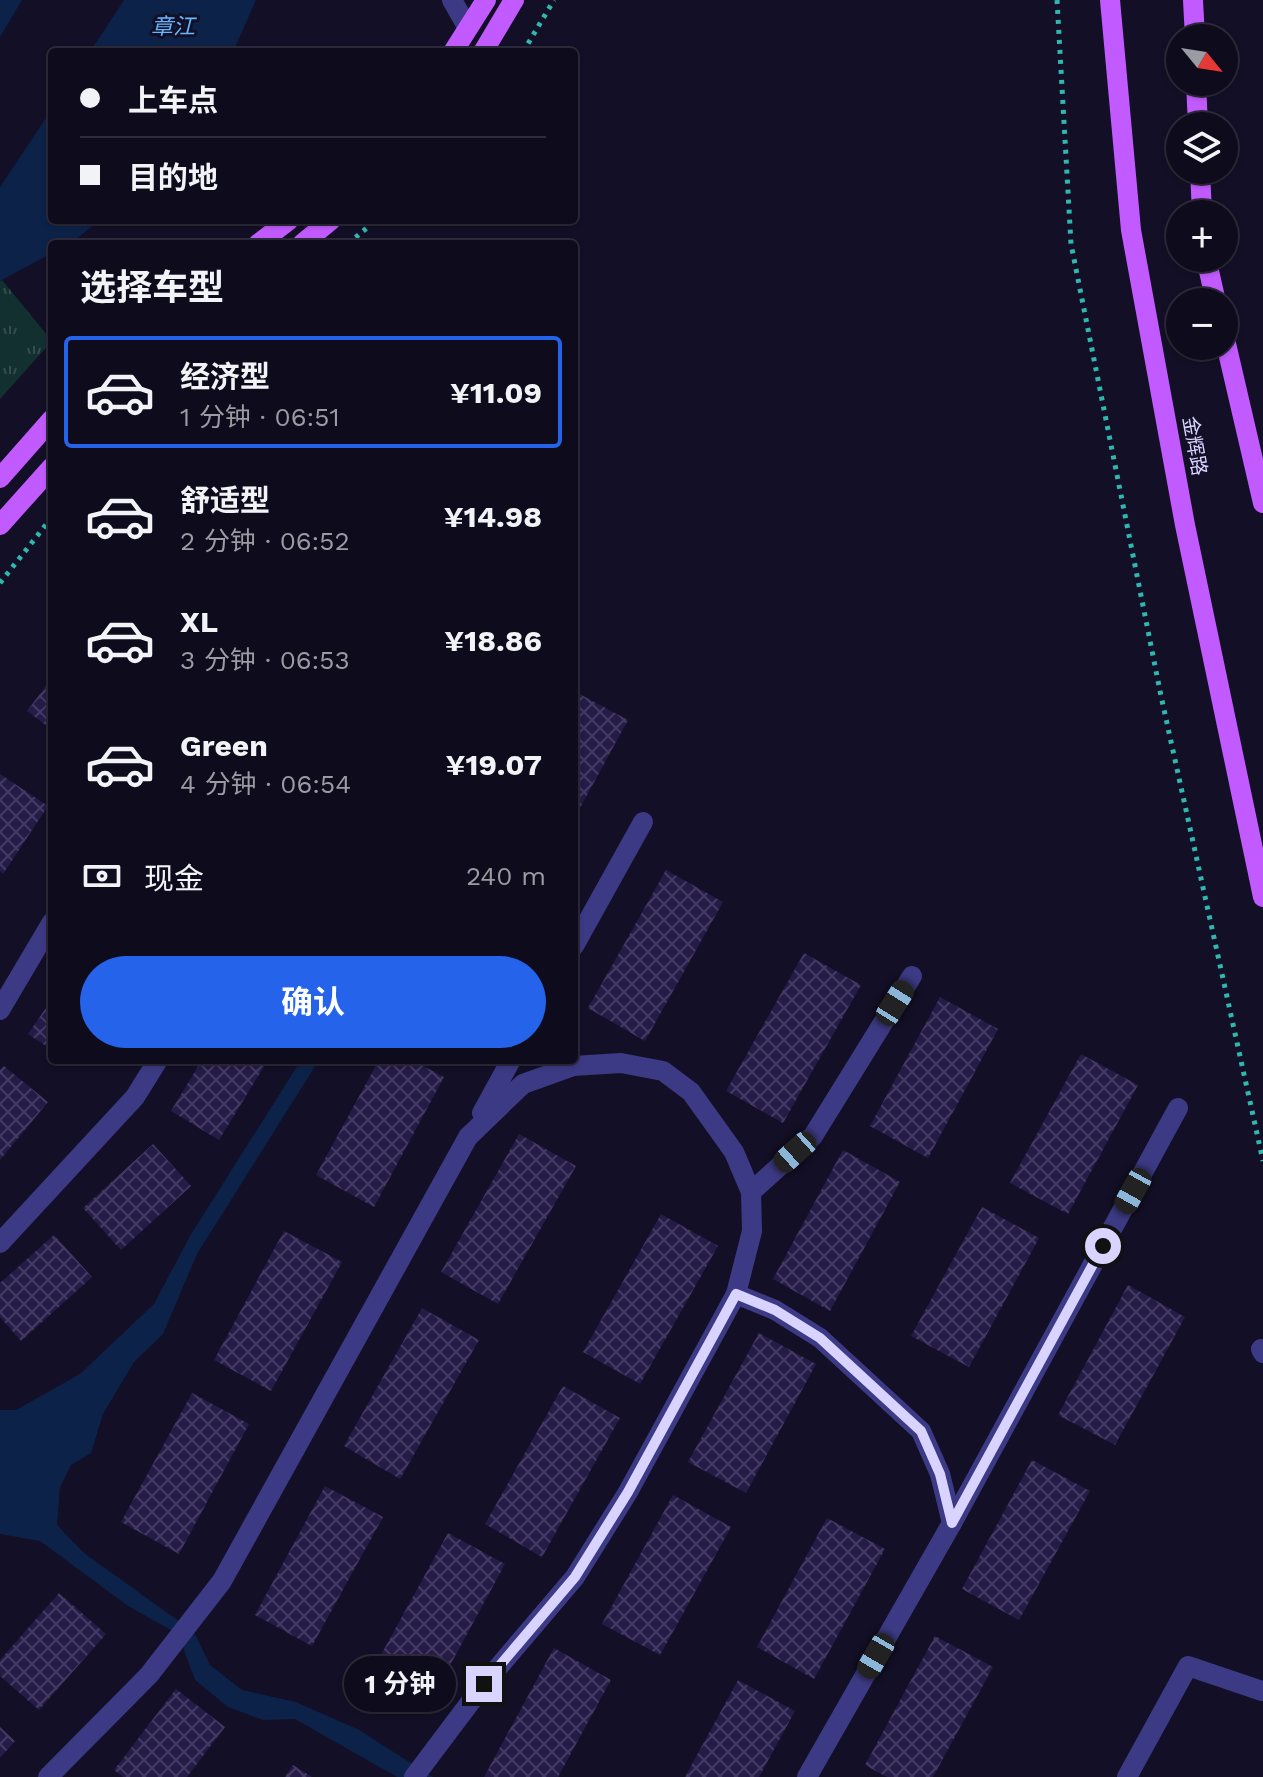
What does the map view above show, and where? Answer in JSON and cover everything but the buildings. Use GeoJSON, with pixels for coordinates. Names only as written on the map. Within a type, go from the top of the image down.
{"type":"FeatureCollection","features":[{"type":"Feature","properties":{"kind":"main road"},"geometry":{"type":"LineString","coordinates":[[456,48],[486,0]]}},
{"type":"Feature","properties":{"kind":"main road"},"geometry":{"type":"LineString","coordinates":[[485,48],[514,0]]}},
{"type":"Feature","properties":{"kind":"main road","name":"金辉路"},"geometry":{"type":"LineString","coordinates":[[1110,0],[1131,230],[1185,525],[1263,897]]}},
{"type":"Feature","properties":{"kind":"main road"},"geometry":{"type":"LineString","coordinates":[[1193,0],[1194,24]]}},
{"type":"Feature","properties":{"kind":"main road"},"geometry":{"type":"LineString","coordinates":[[263,240],[284,224]]}},
{"type":"Feature","properties":{"kind":"main road"},"geometry":{"type":"LineString","coordinates":[[307,240],[326,224]]}},
{"type":"Feature","properties":{"kind":"main road"},"geometry":{"type":"LineString","coordinates":[[1230,360],[1262,495]]}},
{"type":"Feature","properties":{"kind":"main road"},"geometry":{"type":"LineString","coordinates":[[0,478],[48,424]]}},
{"type":"Feature","properties":{"kind":"main road"},"geometry":{"type":"LineString","coordinates":[[0,525],[48,471]]}},
{"type":"Feature","properties":{"kind":"street"},"geometry":{"type":"LineString","coordinates":[[452,0],[468,28]]}},
{"type":"Feature","properties":{"kind":"street"},"geometry":{"type":"LineString","coordinates":[[578,939],[643,822]]}},
{"type":"Feature","properties":{"kind":"street"},"geometry":{"type":"LineString","coordinates":[[0,1010],[48,929]]}},
{"type":"Feature","properties":{"kind":"street"},"geometry":{"type":"LineString","coordinates":[[751,1192],[813,1136],[912,976]]}},
{"type":"Feature","properties":{"kind":"street"},"geometry":{"type":"LineString","coordinates":[[414,1777],[484,1684],[575,1577],[628,1492],[736,1294],[752,1231],[751,1192],[721,1130],[691,1092],[663,1071],[621,1063],[573,1066],[523,1084],[468,1137]]}},
{"type":"Feature","properties":{"kind":"street"},"geometry":{"type":"LineString","coordinates":[[0,1243],[135,1097],[156,1064]]}},
{"type":"Feature","properties":{"kind":"street"},"geometry":{"type":"LineString","coordinates":[[48,1777],[149,1675],[222,1581],[509,1064]]}},
{"type":"Feature","properties":{"kind":"street"},"geometry":{"type":"LineString","coordinates":[[807,1777],[952,1523],[1178,1108]]}},
{"type":"Feature","properties":{"kind":"street"},"geometry":{"type":"LineString","coordinates":[[736,1294],[775,1310],[820,1338],[921,1431],[940,1474],[952,1523]]}},
{"type":"Feature","properties":{"kind":"street"},"geometry":{"type":"LineString","coordinates":[[1127,1777],[1188,1666],[1263,1690]]}},
{"type":"Feature","properties":{"kind":"path"},"geometry":{"type":"LineString","coordinates":[[525,48],[554,0]]}},
{"type":"Feature","properties":{"kind":"path"},"geometry":{"type":"LineString","coordinates":[[1057,0],[1071,244],[1161,696],[1263,1161]]}},
{"type":"Feature","properties":{"kind":"path"},"geometry":{"type":"LineString","coordinates":[[353,240],[371,224]]}},
{"type":"Feature","properties":{"kind":"path"},"geometry":{"type":"LineString","coordinates":[[0,583],[48,522]]}},
{"type":"Feature","properties":{"kind":"green space"},"geometry":{"type":"Polygon","coordinates":[[[0,281],[48,336],[48,345],[0,399],[0,281]]]}},
{"type":"Feature","properties":{"kind":"water"},"geometry":{"type":"Polygon","coordinates":[[[0,0],[22,0],[0,37],[0,0]]]}},
{"type":"Feature","properties":{"kind":"water","name":"章江"},"geometry":{"type":"Polygon","coordinates":[[[124,0],[256,0],[235,48],[93,48],[124,0]]]}},
{"type":"Feature","properties":{"kind":"water"},"geometry":{"type":"Polygon","coordinates":[[[48,115],[48,224],[95,224],[75,240],[48,240],[48,255],[0,281],[0,187],[48,115]]]}},
{"type":"Feature","properties":{"kind":"water"},"geometry":{"type":"Polygon","coordinates":[[[298,1064],[316,1064],[197,1254],[163,1334],[134,1362],[103,1414],[91,1453],[71,1465],[60,1487],[57,1525],[84,1553],[194,1632],[210,1665],[242,1690],[296,1702],[359,1730],[433,1777],[397,1777],[295,1719],[263,1720],[228,1707],[195,1680],[178,1634],[128,1606],[40,1541],[0,1534],[0,1410],[16,1410],[80,1374],[154,1304],[190,1236],[298,1064]]]}},
{"type":"Feature","properties":{"kind":"route"},"geometry":{"type":"LineString","coordinates":[[484,1684],[575,1577],[628,1492],[736,1294],[775,1310],[820,1338],[877,1387],[921,1431],[940,1474],[952,1523],[1103,1246]]}}]}
